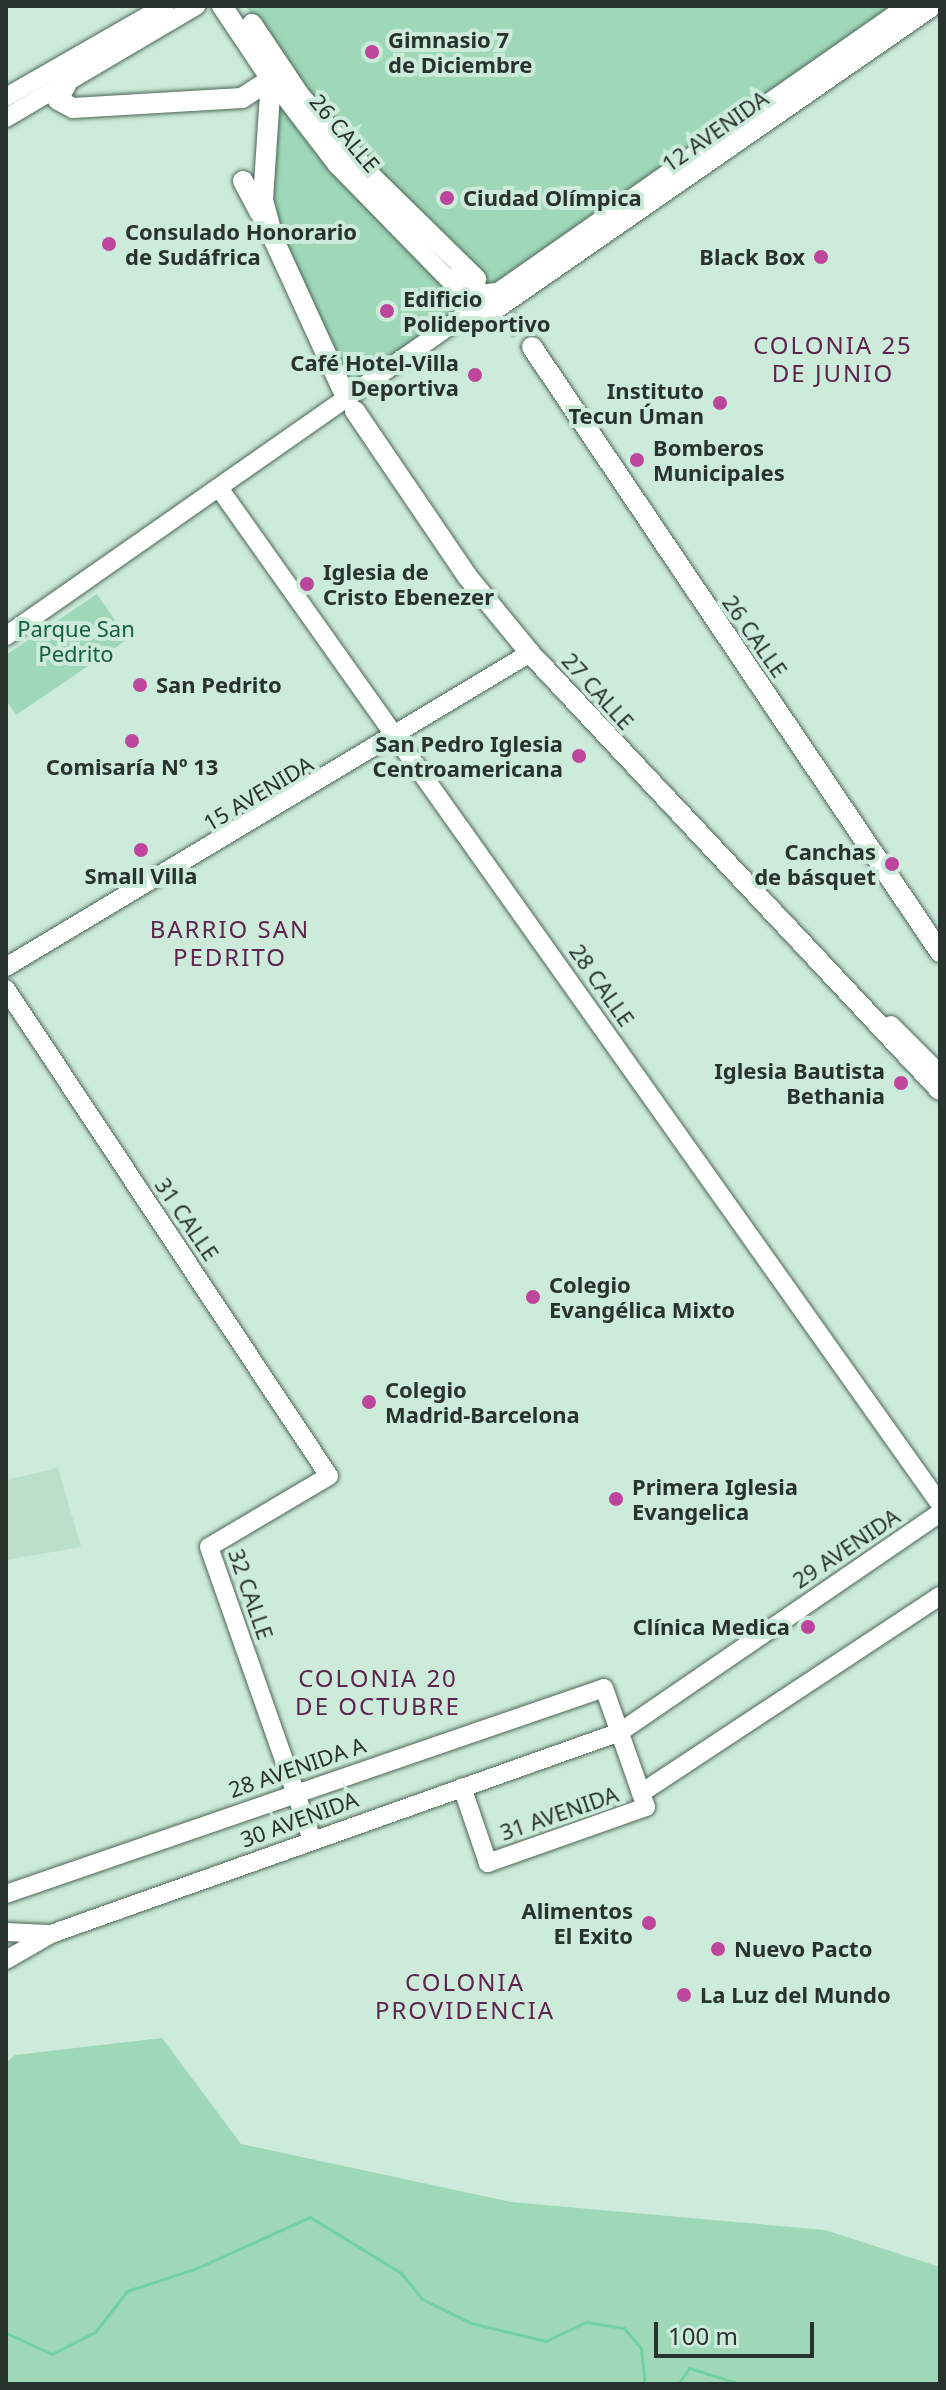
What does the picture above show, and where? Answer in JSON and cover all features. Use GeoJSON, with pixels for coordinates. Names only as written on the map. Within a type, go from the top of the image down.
{"type":"FeatureCollection","features":[{"type":"Feature","properties":{"kind":"main road"},"geometry":{"type":"LineString","coordinates":[[222,6],[300,96],[311,121],[342,160],[450,270],[479,295],[503,292]]}},
{"type":"Feature","properties":{"kind":"main road"},"geometry":{"type":"LineString","coordinates":[[239,6],[271,79],[272,109],[260,181],[273,238]]}},
{"type":"Feature","properties":{"kind":"main road"},"geometry":{"type":"LineString","coordinates":[[67,83],[58,100],[73,108],[242,98],[271,79]]}},
{"type":"Feature","properties":{"kind":"main road","name":"26 CALLE"},"geometry":{"type":"LineString","coordinates":[[300,96],[372,177],[476,279]]}},
{"type":"Feature","properties":{"kind":"main road"},"geometry":{"type":"LineString","coordinates":[[243,181],[273,238],[342,389]]}},
{"type":"Feature","properties":{"kind":"main road","name":"26 CALLE"},"geometry":{"type":"LineString","coordinates":[[532,347],[940,952]]}},
{"type":"Feature","properties":{"kind":"main road","name":"27 CALLE"},"geometry":{"type":"LineString","coordinates":[[355,411],[467,576],[530,653],[940,1090]]}},
{"type":"Feature","properties":{"kind":"street"},"geometry":{"type":"LineString","coordinates":[[6,97],[165,6]]}},
{"type":"Feature","properties":{"kind":"street"},"geometry":{"type":"LineString","coordinates":[[6,118],[196,6]]}},
{"type":"Feature","properties":{"kind":"street","name":"12 AVENIDA"},"geometry":{"type":"LineString","coordinates":[[6,636],[161,530],[224,495],[480,313],[503,292],[907,6]]}},
{"type":"Feature","properties":{"kind":"street","name":"12 AVENIDA"},"geometry":{"type":"LineString","coordinates":[[161,530],[183,510],[934,6]]}},
{"type":"Feature","properties":{"kind":"street","name":"26 CALLE"},"geometry":{"type":"LineString","coordinates":[[271,79],[337,165],[480,313]]}},
{"type":"Feature","properties":{"kind":"street","name":"28 CALLE"},"geometry":{"type":"LineString","coordinates":[[224,495],[398,736],[940,1504]]}},
{"type":"Feature","properties":{"kind":"street","name":"15 AVENIDA"},"geometry":{"type":"LineString","coordinates":[[6,967],[398,736],[530,653]]}},
{"type":"Feature","properties":{"kind":"street","name":"27 CALLE"},"geometry":{"type":"LineString","coordinates":[[835,978],[856,988],[940,1074]]}},
{"type":"Feature","properties":{"kind":"street","name":"31 CALLE"},"geometry":{"type":"LineString","coordinates":[[6,989],[329,1476],[209,1547]]}},
{"type":"Feature","properties":{"kind":"street","name":"29 AVENIDA"},"geometry":{"type":"LineString","coordinates":[[617,1733],[940,1513]]}},
{"type":"Feature","properties":{"kind":"street","name":"32 CALLE"},"geometry":{"type":"LineString","coordinates":[[209,1547],[312,1839]]}},
{"type":"Feature","properties":{"kind":"street"},"geometry":{"type":"LineString","coordinates":[[617,1733],[644,1800],[940,1596]]}},
{"type":"Feature","properties":{"kind":"street","name":"28 AVENIDA A"},"geometry":{"type":"LineString","coordinates":[[6,1894],[604,1688],[617,1733]]}},
{"type":"Feature","properties":{"kind":"street","name":"30 AVENIDA"},"geometry":{"type":"LineString","coordinates":[[6,1960],[51,1934],[617,1733]]}},
{"type":"Feature","properties":{"kind":"street","name":"31 AVENIDA"},"geometry":{"type":"LineString","coordinates":[[462,1787],[488,1863],[644,1800]]}},
{"type":"Feature","properties":{"kind":"street"},"geometry":{"type":"LineString","coordinates":[[6,1932],[51,1934]]}},
{"type":"Feature","properties":{"kind":"shaded area"},"geometry":{"type":"Polygon","coordinates":[[[58,1468],[81,1547],[6,1560],[6,1480],[58,1468]]]}},
{"type":"Feature","properties":{"kind":"green space","name":"Ciudad Olímpica"},"geometry":{"type":"Polygon","coordinates":[[[246,6],[895,6],[348,391],[270,211],[264,32],[246,6]]]}},
{"type":"Feature","properties":{"kind":"green space","name":"Parque San Pedrito"},"geometry":{"type":"Polygon","coordinates":[[[97,594],[128,639],[16,715],[6,700],[6,655],[97,594]]]}},
{"type":"Feature","properties":{"kind":"green space"},"geometry":{"type":"Polygon","coordinates":[[[162,2038],[241,2144],[511,2202],[825,2230],[940,2267],[940,2384],[6,2384],[6,2063],[15,2055],[162,2038]]]}},
{"type":"Feature","properties":{"kind":"waterway"},"geometry":{"type":"LineString","coordinates":[[6,2333],[52,2354],[95,2332],[127,2291],[197,2268],[310,2217],[401,2273],[422,2299],[471,2323],[546,2341],[586,2322],[624,2328],[641,2348],[645,2384]]}},
{"type":"Feature","properties":{"kind":"waterway"},"geometry":{"type":"LineString","coordinates":[[678,2384],[689,2368],[740,2384]]}},
{"type":"Feature","properties":{"kind":"tunnel"},"geometry":{"type":"LineString","coordinates":[[490,293],[532,347]]}},
{"type":"Feature","properties":{"kind":"place","name":"Gimnasio 7 de Diciembre"},"geometry":{"type":"Point","coordinates":[372,52]}},
{"type":"Feature","properties":{"kind":"place","name":"Ciudad Olímpica"},"geometry":{"type":"Point","coordinates":[447,198]}},
{"type":"Feature","properties":{"kind":"place","name":"Consulado Honorario de Sudáfrica"},"geometry":{"type":"Point","coordinates":[109,244]}},
{"type":"Feature","properties":{"kind":"place","name":"Black Box"},"geometry":{"type":"Point","coordinates":[821,257]}},
{"type":"Feature","properties":{"kind":"place","name":"Edificio Polideportivo"},"geometry":{"type":"Point","coordinates":[387,311]}},
{"type":"Feature","properties":{"kind":"place","name":"Café Hotel-Villa Deportiva"},"geometry":{"type":"Point","coordinates":[475,375]}},
{"type":"Feature","properties":{"kind":"place","name":"Instituto Tecun Úman"},"geometry":{"type":"Point","coordinates":[720,403]}},
{"type":"Feature","properties":{"kind":"place","name":"Bomberos Municipales"},"geometry":{"type":"Point","coordinates":[637,460]}},
{"type":"Feature","properties":{"kind":"place","name":"Iglesia de Cristo Ebenezer"},"geometry":{"type":"Point","coordinates":[307,584]}},
{"type":"Feature","properties":{"kind":"place","name":"San Pedrito"},"geometry":{"type":"Point","coordinates":[140,685]}},
{"type":"Feature","properties":{"kind":"place","name":"Comisaría Nº 13"},"geometry":{"type":"Point","coordinates":[132,741]}},
{"type":"Feature","properties":{"kind":"place","name":"San Pedro Iglesia Centroamericana"},"geometry":{"type":"Point","coordinates":[579,756]}},
{"type":"Feature","properties":{"kind":"place","name":"Small Villa"},"geometry":{"type":"Point","coordinates":[141,850]}},
{"type":"Feature","properties":{"kind":"place","name":"Canchas de básquet"},"geometry":{"type":"Point","coordinates":[892,864]}},
{"type":"Feature","properties":{"kind":"place","name":"Iglesia Bautista Bethania"},"geometry":{"type":"Point","coordinates":[901,1083]}},
{"type":"Feature","properties":{"kind":"place","name":"Colegio Evangélica Mixto"},"geometry":{"type":"Point","coordinates":[533,1297]}},
{"type":"Feature","properties":{"kind":"place","name":"Colegio Madrid-Barcelona"},"geometry":{"type":"Point","coordinates":[369,1402]}},
{"type":"Feature","properties":{"kind":"place","name":"Primera Iglesia Evangelica"},"geometry":{"type":"Point","coordinates":[616,1499]}},
{"type":"Feature","properties":{"kind":"place","name":"Clínica Medica"},"geometry":{"type":"Point","coordinates":[808,1627]}},
{"type":"Feature","properties":{"kind":"place","name":"Alimentos El Exito"},"geometry":{"type":"Point","coordinates":[649,1923]}},
{"type":"Feature","properties":{"kind":"place","name":"Nuevo Pacto"},"geometry":{"type":"Point","coordinates":[718,1949]}},
{"type":"Feature","properties":{"kind":"place","name":"La Luz del Mundo"},"geometry":{"type":"Point","coordinates":[684,1995]}},
{"type":"Feature","properties":{"kind":"district","name":"COLONIA 25 DE JUNIO"},"geometry":{"type":"Point","coordinates":[833,359]}},
{"type":"Feature","properties":{"kind":"district","name":"BARRIO SAN PEDRITO"},"geometry":{"type":"Point","coordinates":[230,943]}},
{"type":"Feature","properties":{"kind":"district","name":"COLONIA 20 DE OCTUBRE"},"geometry":{"type":"Point","coordinates":[378,1692]}},
{"type":"Feature","properties":{"kind":"district","name":"COLONIA PROVIDENCIA"},"geometry":{"type":"Point","coordinates":[465,1996]}}]}
